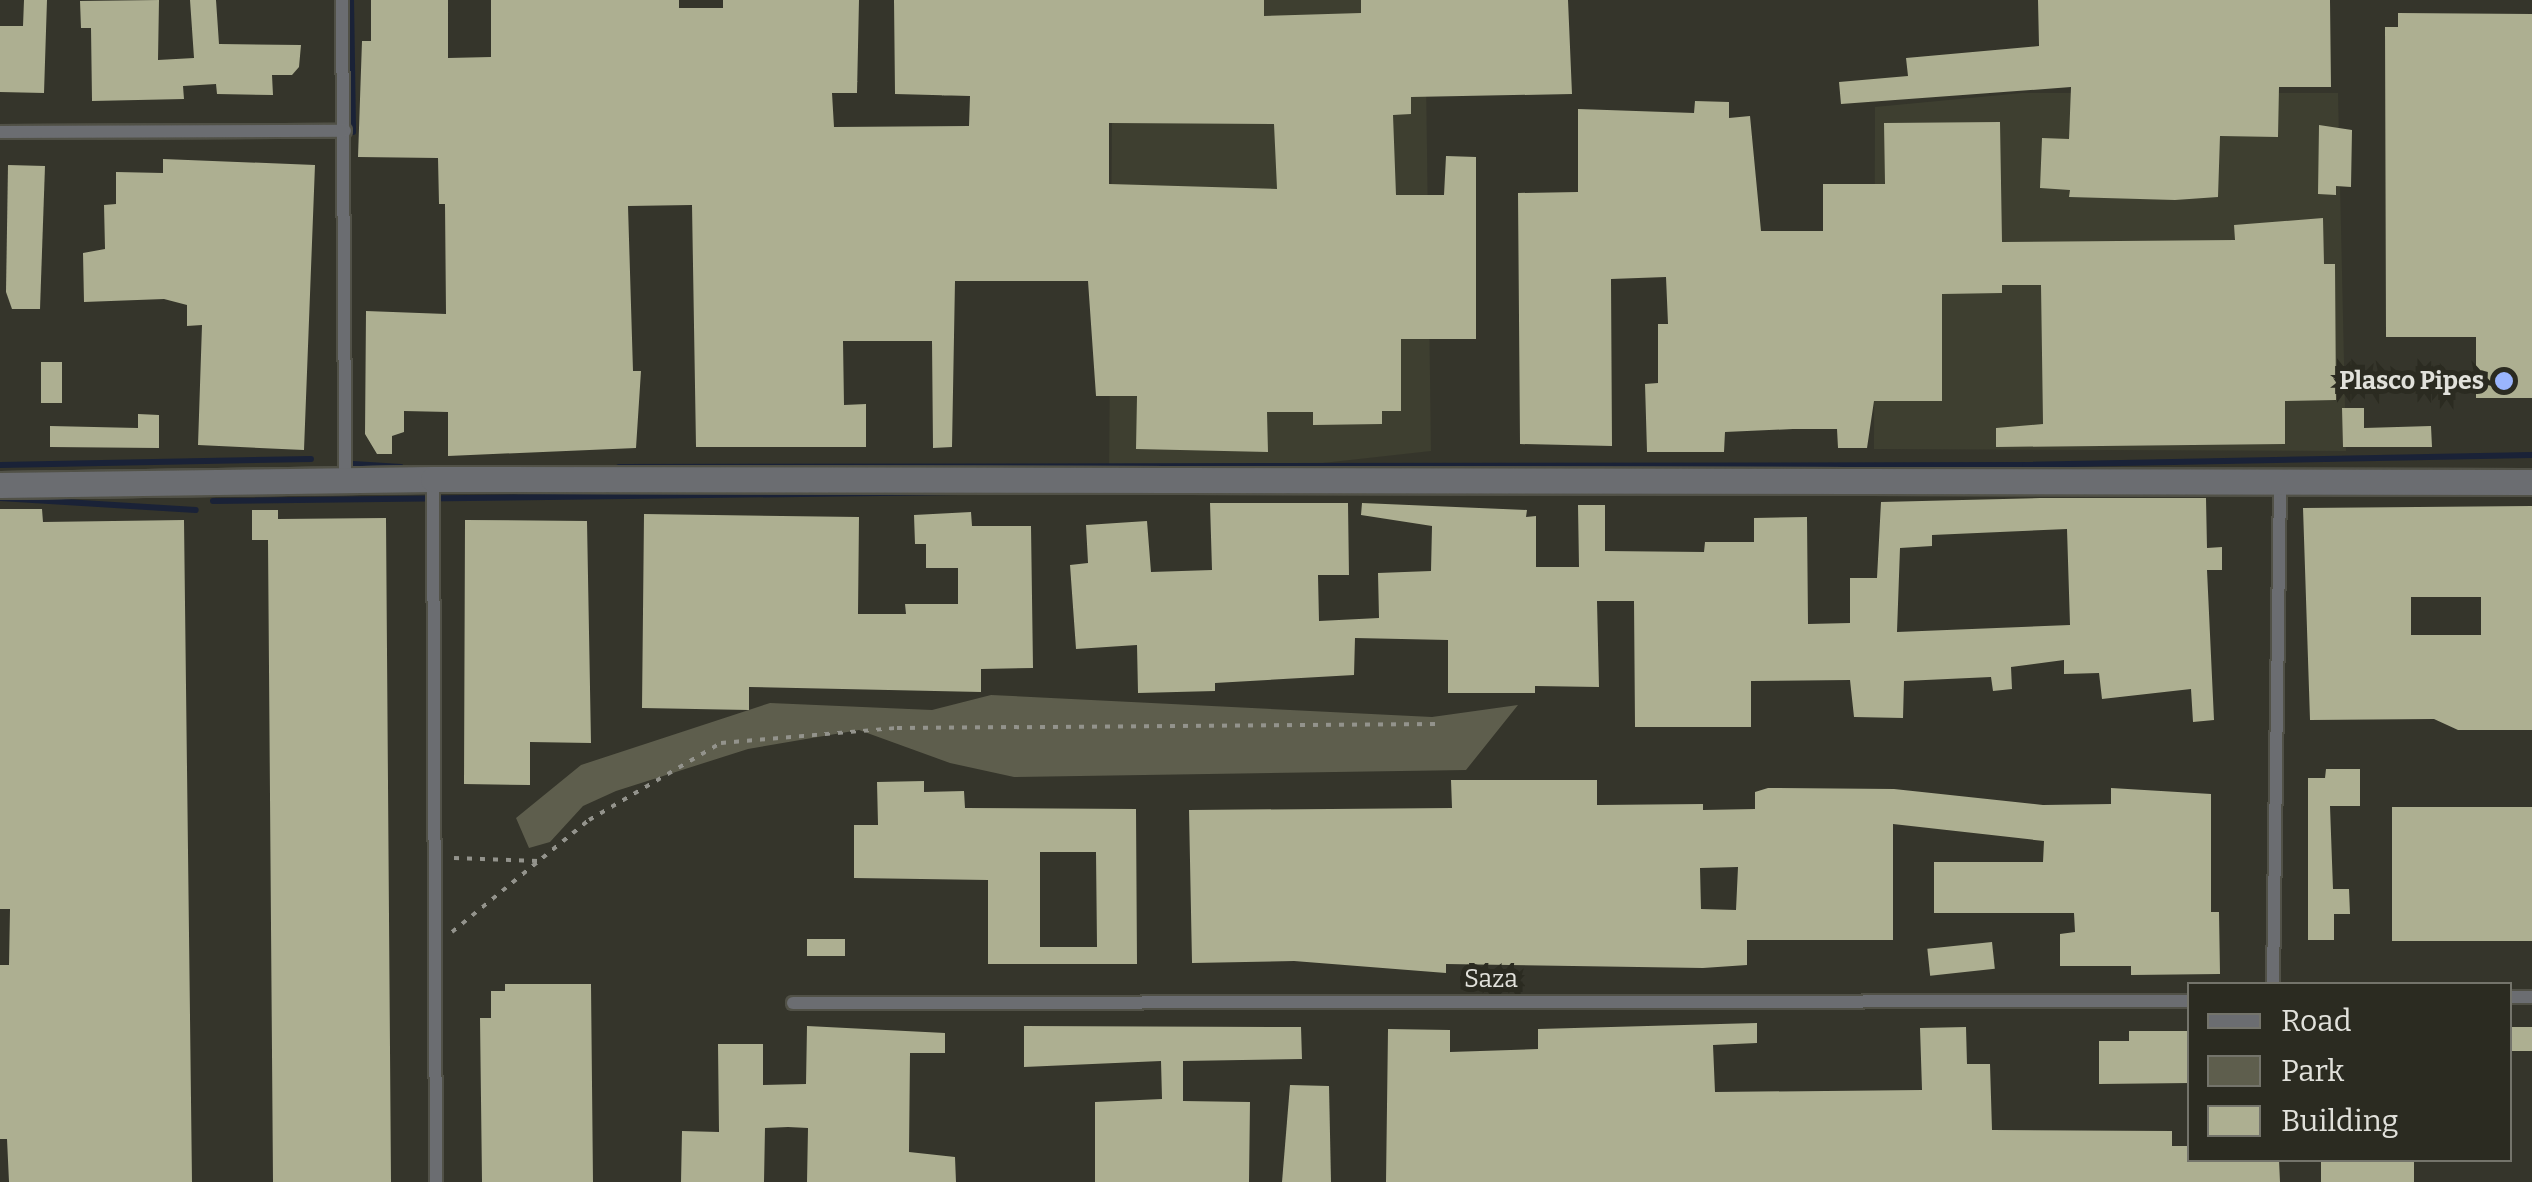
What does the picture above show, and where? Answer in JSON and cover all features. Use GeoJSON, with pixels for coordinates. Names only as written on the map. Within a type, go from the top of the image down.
{"type":"FeatureCollection","features":[{"type":"Feature","properties":{"kind":"street"},"geometry":{"type":"LineString","coordinates":[[0,485],[345,479],[2532,482]]}},
{"type":"Feature","properties":{"kind":"lane"},"geometry":{"type":"LineString","coordinates":[[342,0],[346,131],[345,479]]}},
{"type":"Feature","properties":{"kind":"lane"},"geometry":{"type":"LineString","coordinates":[[0,132],[346,131]]}},
{"type":"Feature","properties":{"kind":"lane"},"geometry":{"type":"LineString","coordinates":[[433,479],[437,1182]]}},
{"type":"Feature","properties":{"kind":"lane"},"geometry":{"type":"LineString","coordinates":[[433,479],[437,1182]]}},
{"type":"Feature","properties":{"kind":"lane"},"geometry":{"type":"LineString","coordinates":[[2273,982],[2280,483]]}},
{"type":"Feature","properties":{"kind":"lane","name":"Saza"},"geometry":{"type":"LineString","coordinates":[[793,1003],[2187,1001]]}},
{"type":"Feature","properties":{"kind":"path"},"geometry":{"type":"LineString","coordinates":[[436,944],[589,820],[721,744],[897,728],[1438,724]]}},
{"type":"Feature","properties":{"kind":"path"},"geometry":{"type":"LineString","coordinates":[[437,858],[539,861]]}},
{"type":"Feature","properties":{"kind":"shaded area"},"geometry":{"type":"Polygon","coordinates":[[[1113,0],[1425,0],[1431,451],[1278,468],[1109,473],[1113,0]]]}},
{"type":"Feature","properties":{"kind":"shaded area"},"geometry":{"type":"Polygon","coordinates":[[[2022,93],[2338,93],[2346,451],[1874,449],[1875,107],[2022,93]]]}},
{"type":"Feature","properties":{"kind":"green space"},"geometry":{"type":"Polygon","coordinates":[[[991,695],[1432,717],[1518,705],[1466,770],[1014,777],[950,763],[859,730],[748,749],[616,791],[583,806],[550,842],[529,848],[516,818],[581,765],[770,703],[932,710],[991,695]]]}},
{"type":"Feature","properties":{"kind":"building"},"geometry":{"type":"Polygon","coordinates":[[[24,0],[47,0],[44,93],[0,92],[0,26],[23,26],[24,0]]]}},
{"type":"Feature","properties":{"kind":"building"},"geometry":{"type":"Polygon","coordinates":[[[159,0],[158,60],[194,58],[190,0],[216,0],[219,44],[301,45],[299,67],[292,75],[272,75],[273,95],[217,94],[216,84],[183,86],[184,99],[92,101],[91,28],[81,28],[80,1],[159,0]]]}},
{"type":"Feature","properties":{"kind":"building"},"geometry":{"type":"Polygon","coordinates":[[[371,0],[448,0],[448,58],[491,57],[491,0],[679,0],[679,8],[723,8],[723,0],[859,0],[857,93],[832,93],[834,127],[969,126],[970,96],[895,94],[894,0],[1264,0],[1264,16],[1361,13],[1361,0],[1568,0],[1572,94],[1411,97],[1411,114],[1393,115],[1396,195],[1444,195],[1446,156],[1476,157],[1476,339],[1401,339],[1401,411],[1382,411],[1382,424],[1313,425],[1313,412],[1267,412],[1268,452],[1136,449],[1137,396],[1096,396],[1088,281],[955,281],[952,447],[933,448],[932,341],[843,341],[844,405],[866,404],[866,447],[696,447],[692,205],[628,206],[633,371],[641,371],[636,448],[448,456],[448,412],[404,411],[404,432],[392,436],[392,454],[377,454],[365,434],[366,311],[446,314],[445,204],[439,204],[438,158],[358,157],[362,41],[371,41],[371,0]],[[1109,123],[1109,184],[1277,189],[1274,124],[1109,123]]]}},
{"type":"Feature","properties":{"kind":"building"},"geometry":{"type":"Polygon","coordinates":[[[2038,0],[2330,0],[2331,87],[2279,87],[2278,137],[2220,136],[2218,197],[2175,200],[2069,197],[2070,190],[2040,188],[2042,138],[2069,139],[2071,87],[1841,104],[1839,82],[1908,76],[1906,58],[2039,46],[2038,0]]]}},
{"type":"Feature","properties":{"kind":"building"},"geometry":{"type":"Polygon","coordinates":[[[2398,13],[2532,14],[2532,398],[2476,398],[2476,337],[2386,337],[2385,27],[2398,27],[2398,13]]]}},
{"type":"Feature","properties":{"kind":"building"},"geometry":{"type":"Polygon","coordinates":[[[1695,101],[1729,102],[1729,118],[1750,116],[1761,231],[1823,231],[1823,184],[1885,184],[1884,123],[2000,122],[2002,242],[2235,240],[2234,225],[2323,218],[2324,264],[2335,264],[2336,400],[2285,401],[2285,444],[1996,447],[1996,428],[2043,424],[2041,285],[2002,285],[2002,293],[1942,294],[1942,401],[1874,401],[1867,448],[1838,448],[1837,429],[1793,429],[1725,432],[1724,452],[1647,452],[1645,384],[1658,383],[1658,324],[1668,324],[1666,277],[1611,279],[1612,446],[1520,444],[1518,193],[1578,192],[1578,109],[1694,113],[1695,101]]]}},
{"type":"Feature","properties":{"kind":"building"},"geometry":{"type":"Polygon","coordinates":[[[2319,125],[2352,130],[2351,187],[2336,186],[2336,195],[2318,194],[2319,125]]]}},
{"type":"Feature","properties":{"kind":"building"},"geometry":{"type":"Polygon","coordinates":[[[163,159],[315,165],[304,450],[198,445],[202,325],[187,326],[187,305],[164,299],[84,302],[83,253],[105,249],[104,205],[116,204],[116,172],[163,173],[163,159]]]}},
{"type":"Feature","properties":{"kind":"building"},"geometry":{"type":"Polygon","coordinates":[[[8,165],[45,166],[40,309],[12,309],[6,292],[8,165]]]}},
{"type":"Feature","properties":{"kind":"building"},"geometry":{"type":"Polygon","coordinates":[[[41,362],[62,362],[62,403],[41,403],[41,362]]]}},
{"type":"Feature","properties":{"kind":"building"},"geometry":{"type":"Polygon","coordinates":[[[2342,408],[2364,408],[2364,428],[2431,426],[2432,447],[2343,447],[2342,408]]]}},
{"type":"Feature","properties":{"kind":"building"},"geometry":{"type":"Polygon","coordinates":[[[138,414],[159,415],[159,448],[50,447],[50,426],[138,428],[138,414]]]}},
{"type":"Feature","properties":{"kind":"building"},"geometry":{"type":"Polygon","coordinates":[[[2206,498],[2207,548],[2222,547],[2222,570],[2207,570],[2214,720],[2193,722],[2191,689],[2102,699],[2099,673],[2064,674],[2064,660],[2011,667],[2012,689],[1993,691],[1991,677],[1904,681],[1903,718],[1854,717],[1850,680],[1751,681],[1751,727],[1635,727],[1634,601],[1597,601],[1599,687],[1535,686],[1535,693],[1448,693],[1448,640],[1355,638],[1354,675],[1215,683],[1215,691],[1138,693],[1137,645],[1076,649],[1070,565],[1088,563],[1086,525],[1147,521],[1151,572],[1212,570],[1210,503],[1348,503],[1349,575],[1318,575],[1319,621],[1379,618],[1378,573],[1431,571],[1432,526],[1361,515],[1362,503],[1527,510],[1526,517],[1536,516],[1536,567],[1579,567],[1578,505],[1605,505],[1605,551],[1704,552],[1705,542],[1754,542],[1754,518],[1807,517],[1808,624],[1850,623],[1850,578],[1877,578],[1881,502],[2206,498]],[[2067,529],[1932,535],[1932,546],[1900,548],[1897,632],[2070,625],[2067,529]]]}},
{"type":"Feature","properties":{"kind":"building"},"geometry":{"type":"Polygon","coordinates":[[[2532,506],[2532,730],[2458,730],[2434,719],[2310,720],[2303,508],[2532,506]],[[2411,597],[2411,635],[2481,635],[2481,597],[2411,597]]]}},
{"type":"Feature","properties":{"kind":"building"},"geometry":{"type":"Polygon","coordinates":[[[0,509],[42,509],[43,522],[184,520],[192,1182],[9,1182],[7,1139],[0,1139],[0,965],[9,965],[10,909],[0,909],[0,509]]]}},
{"type":"Feature","properties":{"kind":"building"},"geometry":{"type":"Polygon","coordinates":[[[252,510],[278,510],[278,519],[386,518],[391,1182],[273,1182],[268,540],[252,540],[252,510]]]}},
{"type":"Feature","properties":{"kind":"building"},"geometry":{"type":"Polygon","coordinates":[[[971,512],[972,526],[1031,526],[1033,668],[981,669],[981,692],[749,687],[749,710],[642,708],[644,514],[859,517],[858,614],[906,614],[905,604],[958,604],[958,568],[926,568],[926,544],[915,544],[914,515],[971,512]]]}},
{"type":"Feature","properties":{"kind":"building"},"geometry":{"type":"Polygon","coordinates":[[[465,520],[587,521],[591,743],[530,742],[530,785],[464,784],[465,520]]]}},
{"type":"Feature","properties":{"kind":"building"},"geometry":{"type":"Polygon","coordinates":[[[2326,769],[2360,769],[2360,806],[2330,806],[2333,889],[2349,889],[2350,914],[2334,914],[2334,940],[2308,940],[2308,778],[2325,778],[2326,769]]]}},
{"type":"Feature","properties":{"kind":"building"},"geometry":{"type":"Polygon","coordinates":[[[1451,780],[1597,780],[1597,805],[1703,804],[1703,810],[1755,809],[1755,792],[1768,788],[1894,789],[2043,805],[2111,804],[2111,788],[2211,794],[2211,912],[2219,912],[2220,974],[2131,975],[2131,966],[2060,966],[2060,934],[2075,932],[2074,913],[1934,913],[1934,862],[2043,862],[2044,841],[1893,824],[1893,940],[1747,940],[1747,965],[1703,968],[1446,964],[1446,973],[1294,961],[1192,963],[1189,810],[1452,808],[1451,780]],[[1738,867],[1700,868],[1701,909],[1736,910],[1738,867]]]}},
{"type":"Feature","properties":{"kind":"building"},"geometry":{"type":"Polygon","coordinates":[[[924,781],[924,792],[964,791],[965,808],[1136,809],[1137,964],[988,964],[988,880],[854,878],[854,825],[878,825],[877,782],[924,781]],[[1040,852],[1040,947],[1097,947],[1096,852],[1040,852]]]}},
{"type":"Feature","properties":{"kind":"building"},"geometry":{"type":"Polygon","coordinates":[[[2392,807],[2532,807],[2532,941],[2392,941],[2392,807]]]}},
{"type":"Feature","properties":{"kind":"building"},"geometry":{"type":"Polygon","coordinates":[[[807,939],[845,939],[845,956],[807,956],[807,939]]]}},
{"type":"Feature","properties":{"kind":"building"},"geometry":{"type":"Polygon","coordinates":[[[1992,942],[1995,969],[1930,976],[1927,949],[1992,942]]]}},
{"type":"Feature","properties":{"kind":"building"},"geometry":{"type":"Polygon","coordinates":[[[505,984],[591,984],[593,1182],[482,1182],[480,1018],[491,1018],[491,991],[505,991],[505,984]]]}},
{"type":"Feature","properties":{"kind":"building"},"geometry":{"type":"Polygon","coordinates":[[[1757,1023],[1757,1043],[1713,1045],[1715,1092],[1922,1090],[1920,1028],[1966,1027],[1967,1064],[1990,1064],[1992,1130],[2172,1131],[2172,1146],[2187,1146],[2187,1162],[2279,1162],[2280,1182],[1386,1182],[1388,1029],[1450,1030],[1450,1052],[1538,1049],[1538,1029],[1757,1023]]]}},
{"type":"Feature","properties":{"kind":"building"},"geometry":{"type":"Polygon","coordinates":[[[807,1026],[945,1033],[945,1053],[910,1053],[909,1152],[955,1157],[956,1182],[807,1182],[808,1128],[788,1127],[765,1128],[764,1182],[681,1182],[682,1131],[719,1132],[718,1044],[763,1044],[763,1085],[806,1084],[807,1026]]]}},
{"type":"Feature","properties":{"kind":"building"},"geometry":{"type":"Polygon","coordinates":[[[1024,1026],[1301,1027],[1302,1059],[1183,1061],[1183,1101],[1250,1102],[1249,1182],[1095,1182],[1095,1102],[1162,1099],[1161,1061],[1024,1067],[1024,1026]]]}},
{"type":"Feature","properties":{"kind":"building"},"geometry":{"type":"Polygon","coordinates":[[[2512,1027],[2532,1027],[2532,1051],[2512,1051],[2512,1027]]]}},
{"type":"Feature","properties":{"kind":"building"},"geometry":{"type":"Polygon","coordinates":[[[2129,1031],[2187,1031],[2187,1083],[2099,1084],[2099,1041],[2129,1041],[2129,1031]]]}},
{"type":"Feature","properties":{"kind":"building"},"geometry":{"type":"Polygon","coordinates":[[[1290,1085],[1329,1086],[1331,1182],[1282,1182],[1290,1085]]]}},
{"type":"Feature","properties":{"kind":"building"},"geometry":{"type":"Polygon","coordinates":[[[2321,1162],[2414,1162],[2414,1182],[2321,1182],[2321,1162]]]}},
{"type":"Feature","properties":{"kind":"waterway"},"geometry":{"type":"LineString","coordinates":[[351,0],[353,132]]}},
{"type":"Feature","properties":{"kind":"waterway"},"geometry":{"type":"LineString","coordinates":[[619,467],[2025,465],[2532,455]]}},
{"type":"Feature","properties":{"kind":"waterway"},"geometry":{"type":"LineString","coordinates":[[0,465],[311,459]]}},
{"type":"Feature","properties":{"kind":"waterway"},"geometry":{"type":"LineString","coordinates":[[353,464],[401,467]]}},
{"type":"Feature","properties":{"kind":"waterway"},"geometry":{"type":"LineString","coordinates":[[213,501],[958,492]]}},
{"type":"Feature","properties":{"kind":"waterway"},"geometry":{"type":"LineString","coordinates":[[0,498],[196,510]]}},
{"type":"Feature","properties":{"kind":"place","name":"Plasco Pipes"},"geometry":{"type":"Point","coordinates":[2504,381]}}]}
